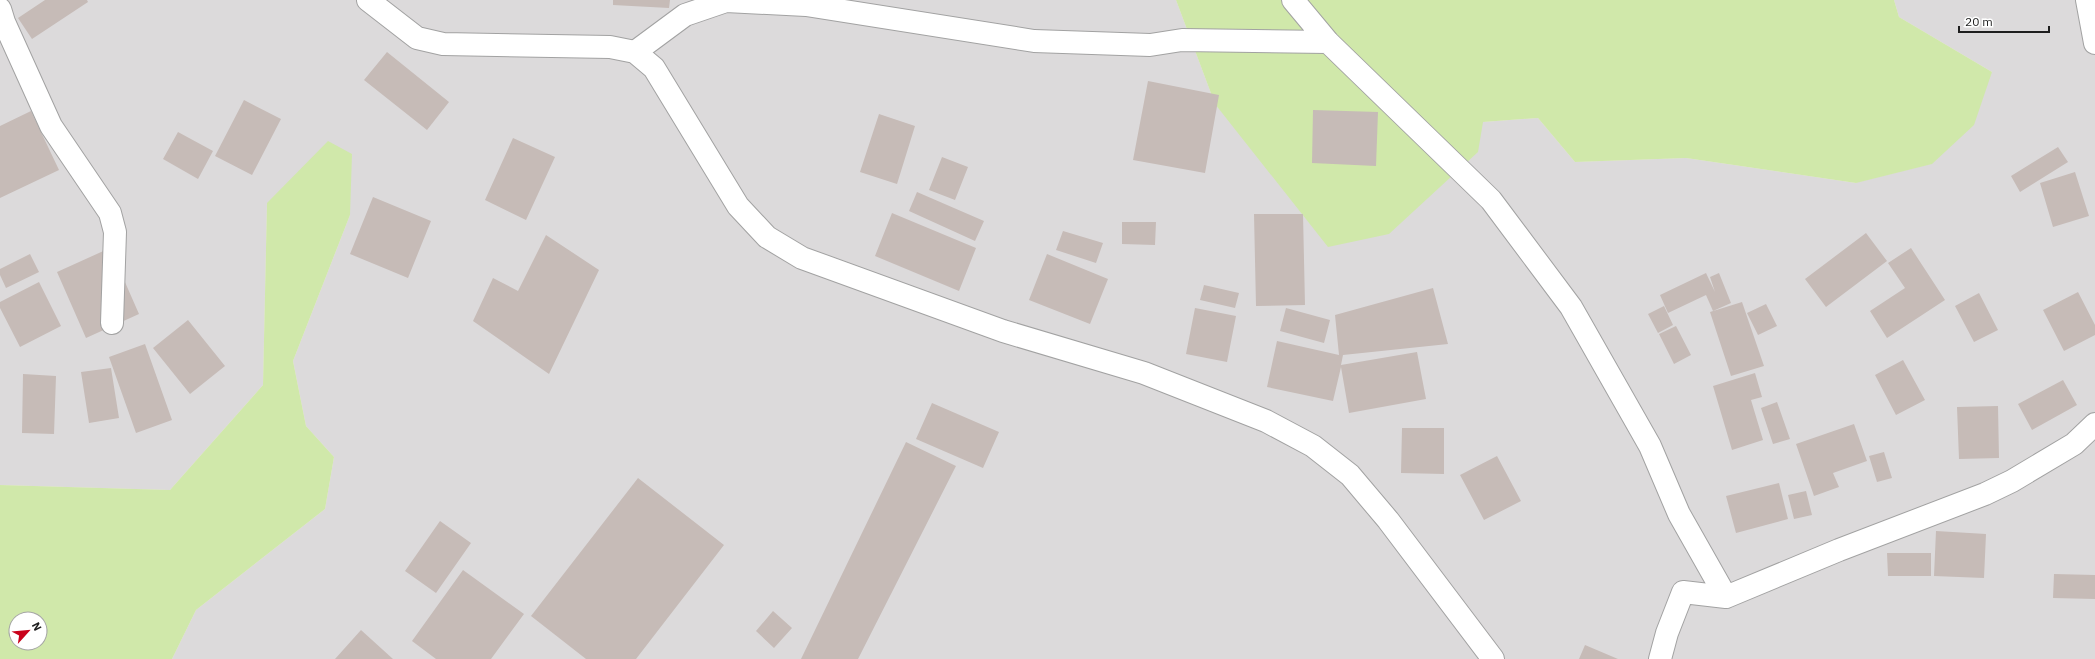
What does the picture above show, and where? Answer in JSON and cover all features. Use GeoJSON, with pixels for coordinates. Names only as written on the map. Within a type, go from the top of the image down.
{"type":"FeatureCollection","features":[{"type":"Feature","properties":{"kind":"street"},"geometry":{"type":"LineString","coordinates":[[368,0],[417,38],[442,44],[610,47],[635,52],[654,68],[738,206],[767,237],[802,258],[1003,331],[1144,373],[1266,421],[1313,446],[1350,475],[1388,520],[1493,659]]}},
{"type":"Feature","properties":{"kind":"street"},"geometry":{"type":"LineString","coordinates":[[1293,0],[1328,42],[1491,200],[1571,307],[1650,446],[1679,514],[1726,597]]}},
{"type":"Feature","properties":{"kind":"street"},"geometry":{"type":"LineString","coordinates":[[2087,0],[2094,34]]}},
{"type":"Feature","properties":{"kind":"street"},"geometry":{"type":"LineString","coordinates":[[635,52],[685,15],[726,1],[806,5],[1034,41],[1150,45],[1182,40],[1328,42]]}},
{"type":"Feature","properties":{"kind":"street"},"geometry":{"type":"LineString","coordinates":[[0,9],[4,22],[51,126],[110,213],[115,232],[112,323]]}},
{"type":"Feature","properties":{"kind":"street"},"geometry":{"type":"LineString","coordinates":[[1660,659],[1667,633],[1683,592],[1726,597],[1839,550],[1985,494],[2012,481],[2074,444],[2095,424]]}},
{"type":"Feature","properties":{"kind":"shaded area"},"geometry":{"type":"Polygon","coordinates":[[[0,0],[1176,0],[1215,104],[1483,122],[1538,118],[1575,162],[1686,158],[1856,183],[1992,72],[1899,17],[1894,0],[2095,0],[2095,659],[172,659],[196,610],[325,509],[334,457],[306,426],[293,361],[350,215],[267,203],[263,385],[170,490],[0,485],[0,0]]]}},
{"type":"Feature","properties":{"kind":"green space"},"geometry":{"type":"Polygon","coordinates":[[[1176,0],[1894,0],[1899,17],[1992,72],[1974,125],[1932,164],[1856,183],[1686,158],[1575,162],[1538,118],[1483,122],[1478,152],[1389,234],[1328,247],[1215,104],[1176,0]]]}},
{"type":"Feature","properties":{"kind":"green space"},"geometry":{"type":"Polygon","coordinates":[[[328,141],[352,154],[350,215],[293,361],[306,426],[334,457],[325,509],[196,610],[172,659],[0,659],[0,485],[170,490],[263,385],[267,203],[328,141]]]}},
{"type":"Feature","properties":{"kind":"building"},"geometry":{"type":"Polygon","coordinates":[[[45,0],[87,0],[88,2],[32,39],[18,18],[45,0]]]}},
{"type":"Feature","properties":{"kind":"building"},"geometry":{"type":"Polygon","coordinates":[[[613,0],[670,0],[669,8],[613,5],[613,0]]]}},
{"type":"Feature","properties":{"kind":"building"},"geometry":{"type":"Polygon","coordinates":[[[387,52],[449,102],[427,130],[364,80],[387,52]]]}},
{"type":"Feature","properties":{"kind":"building"},"geometry":{"type":"Polygon","coordinates":[[[1148,81],[1219,95],[1205,173],[1133,160],[1148,81]]]}},
{"type":"Feature","properties":{"kind":"building"},"geometry":{"type":"Polygon","coordinates":[[[244,100],[281,119],[252,175],[215,156],[244,100]]]}},
{"type":"Feature","properties":{"kind":"building"},"geometry":{"type":"Polygon","coordinates":[[[1313,110],[1378,112],[1376,166],[1312,163],[1313,110]]]}},
{"type":"Feature","properties":{"kind":"building"},"geometry":{"type":"Polygon","coordinates":[[[31,111],[59,170],[0,198],[0,126],[31,111]]]}},
{"type":"Feature","properties":{"kind":"building"},"geometry":{"type":"Polygon","coordinates":[[[879,114],[915,126],[897,184],[860,172],[879,114]]]}},
{"type":"Feature","properties":{"kind":"building"},"geometry":{"type":"Polygon","coordinates":[[[178,132],[213,151],[198,179],[163,159],[178,132]]]}},
{"type":"Feature","properties":{"kind":"building"},"geometry":{"type":"Polygon","coordinates":[[[513,138],[555,157],[526,220],[485,200],[513,138]]]}},
{"type":"Feature","properties":{"kind":"building"},"geometry":{"type":"Polygon","coordinates":[[[2058,147],[2068,162],[2020,192],[2011,176],[2058,147]]]}},
{"type":"Feature","properties":{"kind":"building"},"geometry":{"type":"Polygon","coordinates":[[[942,157],[968,167],[955,200],[929,190],[942,157]]]}},
{"type":"Feature","properties":{"kind":"building"},"geometry":{"type":"Polygon","coordinates":[[[2075,172],[2089,216],[2053,227],[2040,183],[2075,172]]]}},
{"type":"Feature","properties":{"kind":"building"},"geometry":{"type":"Polygon","coordinates":[[[917,192],[984,221],[975,241],[909,211],[917,192]]]}},
{"type":"Feature","properties":{"kind":"building"},"geometry":{"type":"Polygon","coordinates":[[[373,197],[431,221],[408,278],[350,254],[373,197]]]}},
{"type":"Feature","properties":{"kind":"building"},"geometry":{"type":"Polygon","coordinates":[[[892,213],[976,248],[959,291],[875,256],[892,213]]]}},
{"type":"Feature","properties":{"kind":"building"},"geometry":{"type":"Polygon","coordinates":[[[1254,214],[1303,214],[1305,305],[1256,306],[1254,214]]]}},
{"type":"Feature","properties":{"kind":"building"},"geometry":{"type":"Polygon","coordinates":[[[1122,222],[1156,222],[1155,245],[1122,244],[1122,222]]]}},
{"type":"Feature","properties":{"kind":"building"},"geometry":{"type":"Polygon","coordinates":[[[1063,231],[1103,243],[1096,263],[1056,250],[1063,231]]]}},
{"type":"Feature","properties":{"kind":"building"},"geometry":{"type":"Polygon","coordinates":[[[1866,233],[1887,261],[1826,307],[1805,279],[1866,233]]]}},
{"type":"Feature","properties":{"kind":"building"},"geometry":{"type":"Polygon","coordinates":[[[546,235],[599,270],[549,374],[473,321],[493,278],[518,291],[546,235]]]}},
{"type":"Feature","properties":{"kind":"building"},"geometry":{"type":"Polygon","coordinates":[[[110,248],[139,314],[86,338],[57,272],[110,248]]]}},
{"type":"Feature","properties":{"kind":"building"},"geometry":{"type":"Polygon","coordinates":[[[1911,248],[1945,300],[1887,338],[1870,311],[1905,288],[1888,263],[1911,248]]]}},
{"type":"Feature","properties":{"kind":"building"},"geometry":{"type":"Polygon","coordinates":[[[30,254],[39,272],[6,288],[0,275],[0,269],[30,254]]]}},
{"type":"Feature","properties":{"kind":"building"},"geometry":{"type":"Polygon","coordinates":[[[1047,254],[1108,279],[1090,324],[1029,300],[1047,254]]]}},
{"type":"Feature","properties":{"kind":"building"},"geometry":{"type":"Polygon","coordinates":[[[1706,273],[1715,292],[1710,277],[1719,273],[1731,303],[1713,311],[1706,295],[1668,313],[1660,295],[1706,273]]]}},
{"type":"Feature","properties":{"kind":"building"},"geometry":{"type":"Polygon","coordinates":[[[39,282],[61,326],[20,347],[0,308],[0,302],[39,282]]]}},
{"type":"Feature","properties":{"kind":"building"},"geometry":{"type":"Polygon","coordinates":[[[1204,285],[1239,293],[1235,308],[1200,300],[1204,285]]]}},
{"type":"Feature","properties":{"kind":"building"},"geometry":{"type":"Polygon","coordinates":[[[1433,288],[1448,344],[1343,355],[1341,365],[1417,352],[1426,399],[1349,413],[1341,367],[1333,401],[1267,387],[1277,341],[1339,355],[1335,315],[1433,288]]]}},
{"type":"Feature","properties":{"kind":"building"},"geometry":{"type":"Polygon","coordinates":[[[2078,292],[2095,325],[2095,335],[2064,351],[2043,310],[2078,292]]]}},
{"type":"Feature","properties":{"kind":"building"},"geometry":{"type":"Polygon","coordinates":[[[1979,293],[1998,330],[1974,342],[1955,306],[1979,293]]]}},
{"type":"Feature","properties":{"kind":"building"},"geometry":{"type":"Polygon","coordinates":[[[1742,302],[1764,366],[1731,376],[1710,312],[1742,302]]]}},
{"type":"Feature","properties":{"kind":"building"},"geometry":{"type":"Polygon","coordinates":[[[1766,304],[1777,326],[1758,335],[1747,313],[1766,304]]]}},
{"type":"Feature","properties":{"kind":"building"},"geometry":{"type":"Polygon","coordinates":[[[1664,306],[1673,325],[1658,333],[1648,314],[1664,306]]]}},
{"type":"Feature","properties":{"kind":"building"},"geometry":{"type":"Polygon","coordinates":[[[1195,308],[1236,316],[1227,362],[1186,354],[1195,308]]]}},
{"type":"Feature","properties":{"kind":"building"},"geometry":{"type":"Polygon","coordinates":[[[1286,308],[1330,320],[1324,343],[1280,331],[1286,308]]]}},
{"type":"Feature","properties":{"kind":"building"},"geometry":{"type":"Polygon","coordinates":[[[188,320],[225,366],[190,394],[153,348],[188,320]]]}},
{"type":"Feature","properties":{"kind":"building"},"geometry":{"type":"Polygon","coordinates":[[[1676,326],[1691,355],[1674,364],[1659,334],[1676,326]]]}},
{"type":"Feature","properties":{"kind":"building"},"geometry":{"type":"Polygon","coordinates":[[[145,344],[172,420],[136,433],[109,357],[145,344]]]}},
{"type":"Feature","properties":{"kind":"building"},"geometry":{"type":"Polygon","coordinates":[[[1903,360],[1925,400],[1896,415],[1875,375],[1903,360]]]}},
{"type":"Feature","properties":{"kind":"building"},"geometry":{"type":"Polygon","coordinates":[[[111,368],[119,418],[89,423],[81,372],[111,368]]]}},
{"type":"Feature","properties":{"kind":"building"},"geometry":{"type":"Polygon","coordinates":[[[1755,373],[1762,397],[1751,400],[1763,440],[1732,450],[1713,386],[1755,373]]]}},
{"type":"Feature","properties":{"kind":"building"},"geometry":{"type":"Polygon","coordinates":[[[23,374],[56,376],[54,434],[22,433],[23,374]]]}},
{"type":"Feature","properties":{"kind":"building"},"geometry":{"type":"Polygon","coordinates":[[[2063,380],[2077,405],[2032,430],[2018,404],[2063,380]]]}},
{"type":"Feature","properties":{"kind":"building"},"geometry":{"type":"Polygon","coordinates":[[[1777,402],[1790,439],[1773,444],[1761,408],[1777,402]]]}},
{"type":"Feature","properties":{"kind":"building"},"geometry":{"type":"Polygon","coordinates":[[[932,403],[999,432],[983,468],[916,439],[932,403]]]}},
{"type":"Feature","properties":{"kind":"building"},"geometry":{"type":"Polygon","coordinates":[[[1998,406],[1999,458],[1959,459],[1957,407],[1998,406]]]}},
{"type":"Feature","properties":{"kind":"building"},"geometry":{"type":"Polygon","coordinates":[[[1854,424],[1867,461],[1833,473],[1839,487],[1814,496],[1796,444],[1854,424]]]}},
{"type":"Feature","properties":{"kind":"building"},"geometry":{"type":"Polygon","coordinates":[[[1402,428],[1444,428],[1444,474],[1401,473],[1402,428]]]}},
{"type":"Feature","properties":{"kind":"building"},"geometry":{"type":"Polygon","coordinates":[[[906,442],[956,466],[858,659],[801,659],[906,442]]]}},
{"type":"Feature","properties":{"kind":"building"},"geometry":{"type":"Polygon","coordinates":[[[1884,452],[1892,478],[1877,482],[1869,456],[1884,452]]]}},
{"type":"Feature","properties":{"kind":"building"},"geometry":{"type":"Polygon","coordinates":[[[1497,456],[1521,501],[1484,520],[1460,475],[1497,456]]]}},
{"type":"Feature","properties":{"kind":"building"},"geometry":{"type":"Polygon","coordinates":[[[638,478],[724,545],[636,659],[586,659],[531,616],[638,478]]]}},
{"type":"Feature","properties":{"kind":"building"},"geometry":{"type":"Polygon","coordinates":[[[1779,483],[1788,519],[1736,533],[1726,496],[1779,483]]]}},
{"type":"Feature","properties":{"kind":"building"},"geometry":{"type":"Polygon","coordinates":[[[1806,491],[1812,515],[1794,519],[1788,495],[1806,491]]]}},
{"type":"Feature","properties":{"kind":"building"},"geometry":{"type":"Polygon","coordinates":[[[440,521],[471,543],[436,593],[405,571],[440,521]]]}},
{"type":"Feature","properties":{"kind":"building"},"geometry":{"type":"Polygon","coordinates":[[[1936,531],[1986,534],[1984,578],[1934,576],[1936,531]]]}},
{"type":"Feature","properties":{"kind":"building"},"geometry":{"type":"Polygon","coordinates":[[[1887,553],[1931,553],[1931,576],[1888,576],[1887,553]]]}},
{"type":"Feature","properties":{"kind":"building"},"geometry":{"type":"Polygon","coordinates":[[[463,570],[524,614],[491,659],[436,659],[412,641],[463,570]]]}},
{"type":"Feature","properties":{"kind":"building"},"geometry":{"type":"Polygon","coordinates":[[[2054,574],[2095,575],[2095,599],[2053,598],[2054,574]]]}},
{"type":"Feature","properties":{"kind":"building"},"geometry":{"type":"Polygon","coordinates":[[[773,611],[792,628],[774,648],[756,631],[773,611]]]}},
{"type":"Feature","properties":{"kind":"building"},"geometry":{"type":"Polygon","coordinates":[[[361,630],[393,659],[335,659],[361,630]]]}},
{"type":"Feature","properties":{"kind":"building"},"geometry":{"type":"Polygon","coordinates":[[[1585,645],[1618,659],[1579,659],[1585,645]]]}}]}
